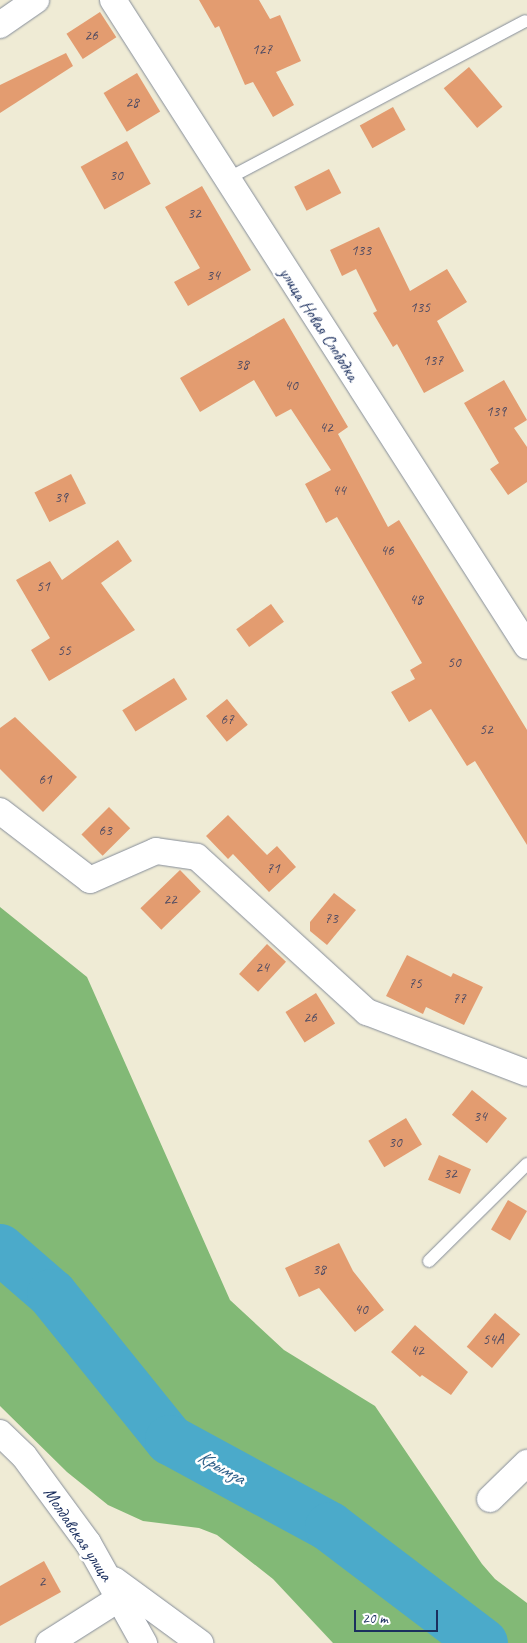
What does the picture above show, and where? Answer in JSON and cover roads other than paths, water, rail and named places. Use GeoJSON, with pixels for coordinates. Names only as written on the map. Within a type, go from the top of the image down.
{"type":"FeatureCollection","features":[{"type":"Feature","properties":{"kind":"street"},"geometry":{"type":"LineString","coordinates":[[0,24],[36,0]]}},
{"type":"Feature","properties":{"kind":"street","name":"улица Новая Слободка"},"geometry":{"type":"LineString","coordinates":[[113,0],[527,646]]}},
{"type":"Feature","properties":{"kind":"street"},"geometry":{"type":"LineString","coordinates":[[0,811],[90,880],[156,851],[197,857],[367,1012],[527,1073]]}},
{"type":"Feature","properties":{"kind":"street","name":"Молдавская улица"},"geometry":{"type":"LineString","coordinates":[[0,1433],[24,1456],[88,1543],[144,1643]]}},
{"type":"Feature","properties":{"kind":"street"},"geometry":{"type":"LineString","coordinates":[[490,1499],[527,1463]]}},
{"type":"Feature","properties":{"kind":"street"},"geometry":{"type":"LineString","coordinates":[[106,1574],[200,1643]]}},
{"type":"Feature","properties":{"kind":"street"},"geometry":{"type":"LineString","coordinates":[[49,1643],[120,1598]]}},
{"type":"Feature","properties":{"kind":"lane"},"geometry":{"type":"LineString","coordinates":[[227,179],[525,20]]}},
{"type":"Feature","properties":{"kind":"lane"},"geometry":{"type":"LineString","coordinates":[[429,1262],[527,1164]]}},
{"type":"Feature","properties":{"kind":"waterway","name":"Крымза"},"geometry":{"type":"LineString","coordinates":[[0,1249],[52,1294],[170,1440],[330,1527],[483,1643]]}}]}
